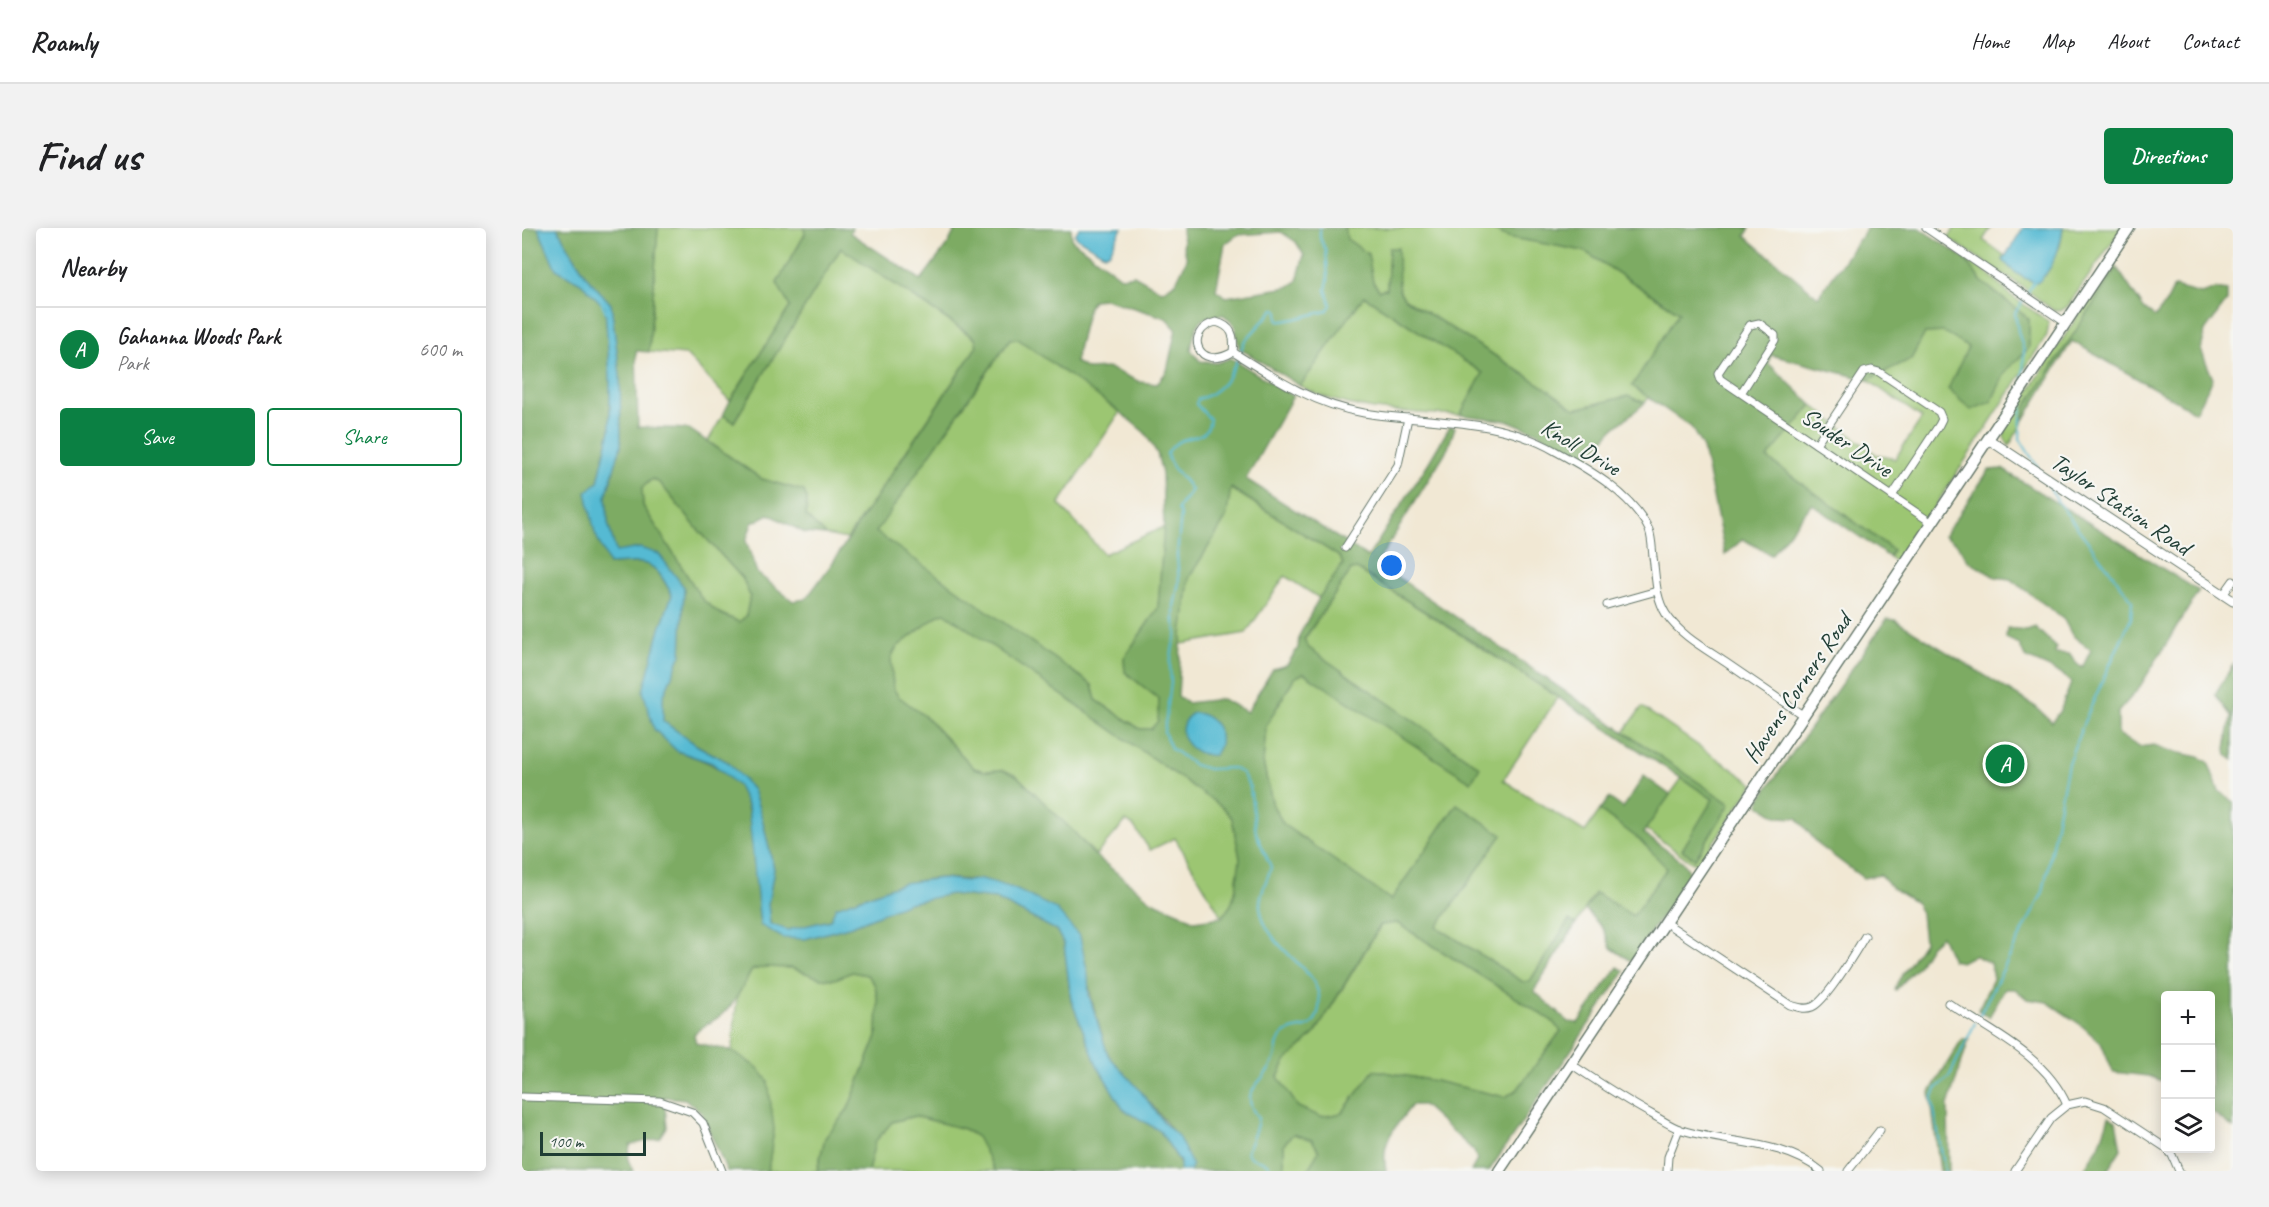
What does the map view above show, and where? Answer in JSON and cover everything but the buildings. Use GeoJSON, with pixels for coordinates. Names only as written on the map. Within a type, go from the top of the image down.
{"type":"FeatureCollection","features":[{"type":"Feature","properties":{"kind":"main road","name":"Havens Corners Road"},"geometry":{"type":"LineString","coordinates":[[1499,1171],[2129,228]]}},
{"type":"Feature","properties":{"kind":"main road","name":"Taylor Station Road"},"geometry":{"type":"LineString","coordinates":[[1988,439],[2233,602]]}},
{"type":"Feature","properties":{"kind":"street"},"geometry":{"type":"LineString","coordinates":[[1926,228],[2066,323]]}},
{"type":"Feature","properties":{"kind":"street"},"geometry":{"type":"LineString","coordinates":[[1216,322],[1224,324],[1231,330],[1234,340],[1233,352],[1223,358],[1211,359],[1202,353],[1197,344],[1201,329],[1207,324],[1216,322]]}},
{"type":"Feature","properties":{"kind":"street","name":"Souder Drive"},"geometry":{"type":"LineString","coordinates":[[1741,393],[1775,340],[1775,335],[1759,323],[1750,325],[1718,373],[1720,379],[1932,523]]}},
{"type":"Feature","properties":{"kind":"street","name":"Knoll Drive"},"geometry":{"type":"LineString","coordinates":[[1233,352],[1295,390],[1323,402],[1361,412],[1495,427],[1528,437],[1557,452],[1614,488],[1633,504],[1650,532],[1657,591],[1665,613],[1685,635],[1804,716]]}},
{"type":"Feature","properties":{"kind":"street"},"geometry":{"type":"LineString","coordinates":[[1816,444],[1864,372],[1872,370],[1879,372],[1929,405],[1939,412],[1942,419],[1892,496]]}},
{"type":"Feature","properties":{"kind":"street"},"geometry":{"type":"LineString","coordinates":[[1345,548],[1398,465],[1408,418]]}},
{"type":"Feature","properties":{"kind":"street"},"geometry":{"type":"LineString","coordinates":[[2223,595],[2233,581]]}},
{"type":"Feature","properties":{"kind":"street"},"geometry":{"type":"LineString","coordinates":[[1607,605],[1657,591]]}},
{"type":"Feature","properties":{"kind":"street"},"geometry":{"type":"LineString","coordinates":[[1666,923],[1790,1005],[1802,1009],[1814,1006],[1824,998],[1865,936]]}},
{"type":"Feature","properties":{"kind":"street"},"geometry":{"type":"LineString","coordinates":[[1948,1003],[2037,1063],[2062,1093],[2067,1105]]}},
{"type":"Feature","properties":{"kind":"street"},"geometry":{"type":"LineString","coordinates":[[1571,1064],[1629,1102],[1679,1129],[1722,1140],[1754,1144],[1796,1156],[1821,1171]]}},
{"type":"Feature","properties":{"kind":"street"},"geometry":{"type":"LineString","coordinates":[[522,1096],[660,1101],[693,1112],[703,1123],[722,1171]]}},
{"type":"Feature","properties":{"kind":"street"},"geometry":{"type":"LineString","coordinates":[[2015,1171],[2051,1118],[2067,1105],[2085,1101],[2104,1107],[2161,1145]]}},
{"type":"Feature","properties":{"kind":"street"},"geometry":{"type":"LineString","coordinates":[[1667,1171],[1668,1157],[1679,1129]]}},
{"type":"Feature","properties":{"kind":"street"},"geometry":{"type":"LineString","coordinates":[[1848,1171],[1880,1130]]}},
{"type":"Feature","properties":{"kind":"street"},"geometry":{"type":"LineString","coordinates":[[2170,1153],[2179,1171]]}},
{"type":"Feature","properties":{"kind":"green space"},"geometry":{"type":"Polygon","coordinates":[[[522,228],[538,228],[556,269],[581,283],[605,306],[610,377],[610,430],[598,482],[609,564],[641,563],[648,565],[659,574],[672,595],[660,629],[644,691],[677,751],[716,767],[737,784],[743,795],[755,851],[760,925],[805,939],[852,926],[908,903],[950,894],[996,899],[1056,930],[1064,944],[1071,1000],[1097,1065],[1123,1109],[1160,1131],[1180,1163],[1180,1171],[995,1171],[977,1137],[964,1129],[915,1116],[892,1122],[875,1142],[868,1171],[817,1171],[825,1138],[848,1109],[877,1036],[878,1002],[875,985],[867,975],[852,972],[835,979],[820,978],[792,968],[766,967],[752,970],[730,1006],[694,1035],[696,1043],[732,1051],[758,1068],[768,1081],[774,1129],[768,1171],[727,1171],[701,1112],[685,1099],[664,1097],[667,1127],[660,1138],[630,1145],[628,1160],[633,1171],[522,1171],[522,228]]]}},
{"type":"Feature","properties":{"kind":"green space"},"geometry":{"type":"Polygon","coordinates":[[[557,228],[658,228],[649,352],[636,351],[638,427],[689,429],[762,479],[804,491],[807,499],[806,516],[826,535],[805,533],[769,514],[752,523],[746,541],[757,573],[793,601],[806,599],[831,565],[977,346],[975,338],[841,248],[734,422],[723,415],[790,307],[777,283],[805,234],[804,228],[852,228],[850,233],[921,280],[948,244],[956,228],[1071,228],[1072,240],[1121,277],[1134,275],[1162,291],[1176,282],[1187,259],[1182,228],[1345,228],[1347,239],[1368,254],[1373,282],[1379,290],[1387,289],[1389,248],[1398,248],[1399,291],[1405,299],[1543,386],[1575,409],[1628,396],[1645,403],[1612,430],[1586,460],[1538,433],[1509,421],[1460,415],[1483,373],[1364,296],[1300,386],[1239,348],[1235,326],[1224,315],[1203,319],[1196,328],[1192,342],[1191,350],[1200,361],[1217,363],[1231,358],[1293,396],[1246,479],[1368,557],[1450,426],[1455,427],[1448,448],[1377,563],[1730,804],[1695,859],[1682,850],[1713,799],[1483,648],[1357,569],[1351,570],[1304,639],[1309,648],[1480,767],[1471,782],[1304,673],[1294,678],[1266,726],[1263,763],[1273,806],[1284,825],[1391,900],[1457,804],[1502,835],[1437,927],[1523,982],[1530,981],[1569,920],[1576,924],[1535,992],[1569,1022],[1578,1023],[1618,967],[1625,971],[1489,1171],[1471,1171],[1477,1160],[1474,1151],[1423,1105],[1412,1105],[1390,1135],[1385,1151],[1386,1171],[1307,1171],[1319,1151],[1312,1140],[1293,1134],[1284,1144],[1284,1171],[1190,1171],[1189,1160],[1171,1129],[1107,1052],[1086,974],[1080,936],[982,879],[927,879],[887,889],[836,907],[831,920],[788,930],[770,924],[768,904],[774,869],[762,818],[728,762],[698,746],[663,721],[663,697],[681,654],[684,587],[639,548],[616,553],[608,523],[606,496],[621,446],[620,375],[611,304],[586,276],[557,228]],[[1281,232],[1237,235],[1225,244],[1216,290],[1226,297],[1288,287],[1297,281],[1304,255],[1296,242],[1281,232]],[[1105,299],[1093,300],[1088,308],[1075,362],[1087,369],[1109,368],[1140,382],[1157,384],[1167,371],[1176,329],[1166,318],[1105,299]],[[1010,339],[876,532],[1092,685],[1096,700],[1140,729],[1151,729],[1158,721],[1159,699],[1125,672],[1124,658],[1158,608],[1164,527],[1162,474],[1157,453],[1145,433],[1120,412],[1018,339],[1010,339]],[[652,479],[642,488],[643,506],[702,599],[719,613],[739,622],[746,616],[750,596],[743,579],[660,483],[652,479]],[[1231,488],[1226,518],[1189,578],[1181,644],[1178,696],[1187,703],[1222,699],[1247,712],[1273,669],[1287,665],[1298,648],[1299,636],[1319,598],[1343,564],[1340,557],[1231,488]],[[945,613],[940,614],[897,647],[891,657],[893,688],[898,696],[927,718],[974,768],[984,771],[1003,770],[1016,775],[1092,853],[1152,901],[1194,921],[1222,917],[1231,905],[1240,858],[1232,818],[1222,807],[945,613]],[[1397,923],[1380,925],[1316,1032],[1285,1062],[1278,1077],[1298,1107],[1321,1117],[1342,1113],[1374,1070],[1505,1097],[1517,1090],[1561,1031],[1551,1020],[1397,923]]]}},
{"type":"Feature","properties":{"kind":"green space"},"geometry":{"type":"Polygon","coordinates":[[[658,228],[804,228],[805,234],[777,283],[790,307],[730,401],[686,355],[649,352],[658,228]]]}},
{"type":"Feature","properties":{"kind":"green space"},"geometry":{"type":"Polygon","coordinates":[[[1345,228],[1489,228],[1508,237],[1584,251],[1679,312],[1633,386],[1649,397],[1645,403],[1627,396],[1575,409],[1543,386],[1405,299],[1399,291],[1389,248],[1387,289],[1379,290],[1373,282],[1368,255],[1347,239],[1345,228]]]}},
{"type":"Feature","properties":{"kind":"green space"},"geometry":{"type":"Polygon","coordinates":[[[1489,228],[1750,228],[1745,236],[1818,297],[1867,228],[1919,228],[1964,258],[1981,281],[2029,319],[2029,348],[2006,371],[1991,402],[1971,410],[1948,389],[1968,347],[1944,332],[1925,333],[1911,359],[1868,380],[1771,355],[1768,363],[1812,405],[1767,458],[1893,550],[1889,557],[1812,504],[1771,555],[1743,539],[1725,555],[1703,448],[1691,427],[1632,386],[1679,312],[1584,251],[1508,237],[1489,228]]]}},
{"type":"Feature","properties":{"kind":"green space"},"geometry":{"type":"Polygon","coordinates":[[[1955,228],[1991,228],[1983,240],[2004,255],[2003,260],[2045,276],[2060,246],[2063,228],[2122,228],[2067,307],[2060,311],[2053,310],[2020,285],[1948,238],[1955,228]]]}},
{"type":"Feature","properties":{"kind":"green space"},"geometry":{"type":"Polygon","coordinates":[[[841,248],[975,339],[977,346],[847,539],[826,535],[806,516],[807,499],[804,491],[762,479],[708,441],[723,415],[734,422],[841,248]]]}},
{"type":"Feature","properties":{"kind":"green space"},"geometry":{"type":"Polygon","coordinates":[[[1964,258],[2049,322],[2047,335],[1898,563],[1889,557],[1893,550],[1767,458],[1812,405],[1877,455],[1895,459],[1922,418],[1868,380],[1911,359],[1925,333],[1944,332],[1968,347],[1991,402],[2006,371],[2029,348],[2029,319],[1981,281],[1964,258]]]}},
{"type":"Feature","properties":{"kind":"green space"},"geometry":{"type":"Polygon","coordinates":[[[2112,263],[2117,268],[2025,408],[2024,420],[2009,446],[2004,437],[2005,428],[2112,263]]]}},
{"type":"Feature","properties":{"kind":"green space"},"geometry":{"type":"Polygon","coordinates":[[[2117,268],[2144,309],[2155,317],[2166,303],[2174,287],[2201,294],[2215,289],[2227,291],[2227,301],[2205,331],[2201,350],[2213,379],[2195,412],[2072,341],[2024,420],[2025,408],[2117,268]]]}},
{"type":"Feature","properties":{"kind":"green space"},"geometry":{"type":"Polygon","coordinates":[[[1364,296],[1483,373],[1460,415],[1378,410],[1338,402],[1300,386],[1364,296]]]}},
{"type":"Feature","properties":{"kind":"green space"},"geometry":{"type":"Polygon","coordinates":[[[1018,339],[1120,412],[1059,504],[1104,554],[1164,527],[1158,608],[1124,658],[1125,672],[1159,699],[1159,721],[1151,729],[1140,729],[1096,700],[1092,685],[875,532],[1010,340],[1018,339]]]}},
{"type":"Feature","properties":{"kind":"green space"},"geometry":{"type":"Polygon","coordinates":[[[2002,469],[2199,591],[2139,688],[2118,712],[2118,734],[2139,747],[2154,745],[2199,757],[2208,762],[2219,791],[2233,802],[2233,1128],[2215,1114],[2215,991],[2161,991],[2161,1080],[2149,1076],[2113,1072],[2101,1043],[2081,1025],[2047,1002],[2027,999],[2015,989],[2005,989],[1989,1017],[1978,1010],[1993,979],[1990,963],[1974,955],[1961,962],[1952,960],[1941,936],[1930,946],[1918,966],[1895,991],[1897,983],[1924,942],[1921,914],[1916,903],[1892,888],[1880,875],[1863,878],[1819,845],[1797,818],[1778,817],[1759,805],[1760,799],[1887,619],[1895,620],[2036,707],[2052,722],[2061,709],[2071,683],[2061,673],[2025,657],[2019,644],[2006,638],[2007,628],[2027,630],[2035,627],[2056,647],[2055,653],[2070,654],[2082,668],[2091,650],[2072,635],[2063,618],[2010,579],[1995,577],[1968,561],[1957,544],[1944,536],[1989,470],[2002,469]]]}},
{"type":"Feature","properties":{"kind":"green space"},"geometry":{"type":"Polygon","coordinates":[[[652,479],[660,483],[743,579],[750,596],[746,616],[739,622],[719,613],[702,599],[643,506],[642,488],[652,479]]]}},
{"type":"Feature","properties":{"kind":"green space"},"geometry":{"type":"Polygon","coordinates":[[[1230,488],[1340,557],[1343,565],[1319,598],[1285,576],[1246,633],[1181,644],[1189,578],[1226,518],[1230,488]]]}},
{"type":"Feature","properties":{"kind":"green space"},"geometry":{"type":"Polygon","coordinates":[[[1357,569],[1558,697],[1503,780],[1585,832],[1600,810],[1640,840],[1668,867],[1633,917],[1595,893],[1576,924],[1569,920],[1530,981],[1523,982],[1437,927],[1502,835],[1457,804],[1391,900],[1284,825],[1273,806],[1263,763],[1266,726],[1294,678],[1304,673],[1471,781],[1480,767],[1309,648],[1304,640],[1351,570],[1357,569]]]}},
{"type":"Feature","properties":{"kind":"green space"},"geometry":{"type":"Polygon","coordinates":[[[945,613],[1222,807],[1232,818],[1240,858],[1231,905],[1222,917],[1175,838],[1150,850],[1133,825],[1126,821],[1096,855],[1016,775],[1003,770],[984,771],[974,768],[927,718],[897,696],[893,688],[891,657],[897,647],[940,614],[945,613]]]}},
{"type":"Feature","properties":{"kind":"green space"},"geometry":{"type":"Polygon","coordinates":[[[2233,665],[2233,760],[2227,755],[2226,749],[2231,716],[2215,694],[2233,665]]]}},
{"type":"Feature","properties":{"kind":"green space"},"geometry":{"type":"Polygon","coordinates":[[[1642,707],[1754,784],[1699,863],[1693,863],[1645,829],[1682,778],[1714,800],[1682,850],[1695,859],[1730,804],[1624,732],[1642,707]]]}},
{"type":"Feature","properties":{"kind":"green space"},"geometry":{"type":"Polygon","coordinates":[[[1644,776],[1670,795],[1643,833],[1683,862],[1691,874],[1631,961],[1611,948],[1604,930],[1585,909],[1596,893],[1633,916],[1667,868],[1640,840],[1600,810],[1609,798],[1623,808],[1644,776]]]}},
{"type":"Feature","properties":{"kind":"green space"},"geometry":{"type":"Polygon","coordinates":[[[1397,923],[1551,1020],[1561,1031],[1517,1090],[1505,1097],[1374,1070],[1342,1113],[1321,1117],[1298,1107],[1278,1077],[1285,1062],[1316,1032],[1381,925],[1397,923]]]}},
{"type":"Feature","properties":{"kind":"green space"},"geometry":{"type":"Polygon","coordinates":[[[766,967],[792,968],[820,978],[835,979],[852,972],[867,975],[875,985],[878,1002],[877,1036],[848,1109],[825,1138],[817,1171],[768,1171],[774,1129],[732,1051],[737,996],[752,970],[766,967]]]}},
{"type":"Feature","properties":{"kind":"green space"},"geometry":{"type":"Polygon","coordinates":[[[1962,1039],[1969,1039],[1948,1105],[1949,1171],[1940,1171],[1930,1092],[1962,1039]]]}},
{"type":"Feature","properties":{"kind":"green space"},"geometry":{"type":"Polygon","coordinates":[[[915,1116],[964,1129],[978,1137],[995,1171],[868,1171],[875,1141],[892,1122],[915,1116]]]}},
{"type":"Feature","properties":{"kind":"green space"},"geometry":{"type":"Polygon","coordinates":[[[2109,1117],[2116,1121],[2121,1149],[2107,1171],[2083,1171],[2099,1146],[2109,1117]]]}},
{"type":"Feature","properties":{"kind":"green space"},"geometry":{"type":"Polygon","coordinates":[[[1293,1134],[1312,1140],[1320,1151],[1307,1171],[1284,1171],[1284,1144],[1293,1134]]]}},
{"type":"Feature","properties":{"kind":"water"},"geometry":{"type":"Polygon","coordinates":[[[538,228],[557,228],[586,276],[611,304],[620,375],[621,446],[606,496],[608,523],[616,552],[640,548],[659,554],[684,587],[681,654],[663,697],[663,721],[698,746],[728,762],[753,790],[774,869],[768,904],[770,924],[788,930],[830,920],[836,907],[903,883],[942,878],[967,881],[982,879],[1013,888],[1056,909],[1080,937],[1088,975],[1089,995],[1108,1055],[1139,1089],[1165,1124],[1178,1136],[1192,1165],[1190,1171],[1180,1171],[1180,1162],[1160,1131],[1123,1109],[1097,1065],[1071,1000],[1064,944],[1056,930],[996,899],[951,894],[908,903],[852,926],[805,939],[783,938],[760,925],[748,807],[738,786],[712,763],[677,751],[654,729],[643,691],[672,595],[660,574],[648,565],[642,563],[609,564],[595,533],[586,492],[598,482],[610,430],[610,377],[605,307],[581,283],[556,269],[538,228]]]}},
{"type":"Feature","properties":{"kind":"water"},"geometry":{"type":"Polygon","coordinates":[[[1079,228],[1122,228],[1109,253],[1104,254],[1077,238],[1075,235],[1079,228]]]}},
{"type":"Feature","properties":{"kind":"water"},"geometry":{"type":"Polygon","coordinates":[[[2023,228],[2063,228],[2055,258],[2043,278],[2037,283],[2018,274],[2003,260],[2023,228]]]}},
{"type":"Feature","properties":{"kind":"water"},"geometry":{"type":"Polygon","coordinates":[[[1193,713],[1207,717],[1220,734],[1219,749],[1214,755],[1198,752],[1186,741],[1182,727],[1193,713]]]}},
{"type":"Feature","properties":{"kind":"waterway"},"geometry":{"type":"LineString","coordinates":[[1240,353],[1244,342],[1274,309],[1278,310],[1278,321],[1282,321],[1327,311],[1331,305],[1326,290],[1328,279],[1326,251],[1320,238],[1320,228]]}},
{"type":"Feature","properties":{"kind":"waterway"},"geometry":{"type":"LineString","coordinates":[[2023,380],[2024,351],[2015,313],[2034,282]]}},
{"type":"Feature","properties":{"kind":"waterway"},"geometry":{"type":"LineString","coordinates":[[601,301],[606,312]]}},
{"type":"Feature","properties":{"kind":"waterway"},"geometry":{"type":"LineString","coordinates":[[1238,358],[1223,384],[1212,393],[1198,399],[1196,404],[1210,419],[1208,427],[1199,435],[1172,446],[1167,454],[1171,464],[1191,490],[1178,509],[1181,515],[1177,555],[1179,582],[1174,606],[1177,633],[1170,665],[1171,683],[1164,732],[1171,748],[1194,765],[1209,769],[1233,768],[1242,773],[1250,787],[1256,833],[1271,867],[1260,901],[1264,922],[1272,936],[1305,971],[1319,994],[1319,1008],[1313,1023],[1304,1028],[1293,1029],[1283,1035],[1270,1068],[1251,1093],[1252,1108],[1258,1118],[1247,1153],[1251,1158],[1266,1163],[1272,1171]]}},
{"type":"Feature","properties":{"kind":"waterway"},"geometry":{"type":"LineString","coordinates":[[2022,394],[2020,439],[2038,468]]}},
{"type":"Feature","properties":{"kind":"waterway"},"geometry":{"type":"LineString","coordinates":[[1978,1018],[2043,892],[2068,763],[2131,618],[2132,600],[2058,502],[2047,483]]}},
{"type":"Feature","properties":{"kind":"waterway"},"geometry":{"type":"LineString","coordinates":[[1945,1171],[1932,1099],[1936,1089],[1949,1077],[1975,1023]]}},
{"type":"Feature","properties":{"kind":"place","name":"Gahanna Woods Park"},"geometry":{"type":"Point","coordinates":[2005,764]}}]}
